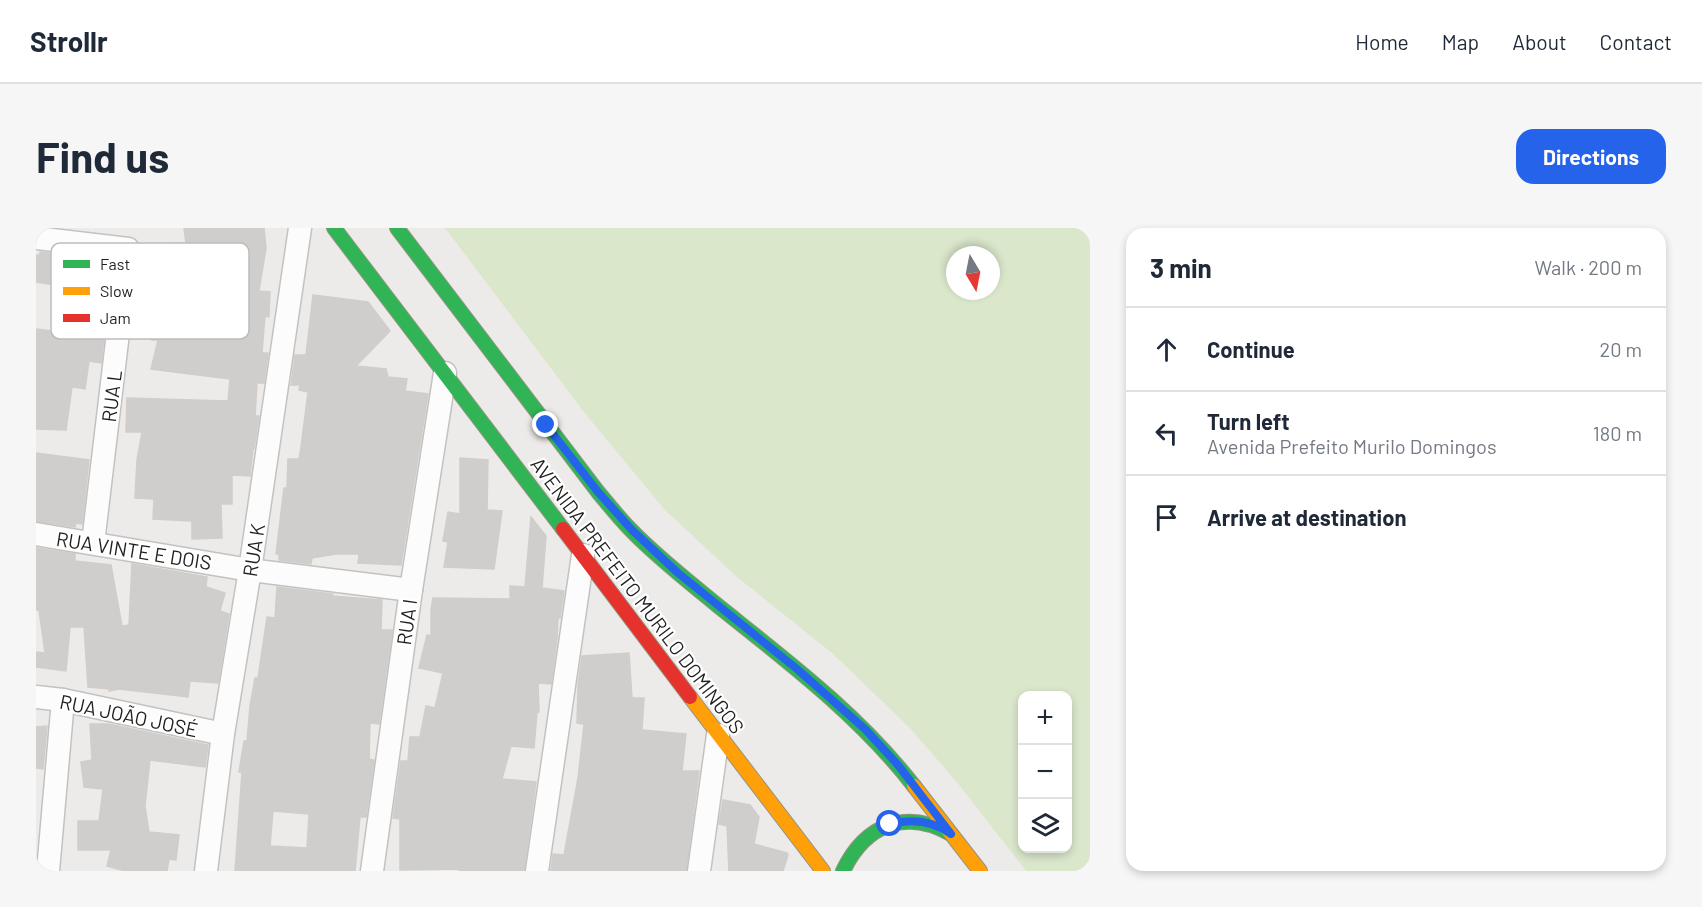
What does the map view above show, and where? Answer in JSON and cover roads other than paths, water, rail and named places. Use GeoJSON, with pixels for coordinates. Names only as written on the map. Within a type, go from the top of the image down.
{"type":"FeatureCollection","features":[{"type":"Feature","properties":{"kind":"main road","name":"AVENIDA PREFEITO MURILO DOMINGOS"},"geometry":{"type":"LineString","coordinates":[[334,228],[823,871]]}},
{"type":"Feature","properties":{"kind":"main road","name":"AVENIDA PREFEITO MURILO DOMINGOS"},"geometry":{"type":"LineString","coordinates":[[398,228],[585,476],[632,530],[678,573],[797,669],[865,729],[898,765],[981,871]]}},
{"type":"Feature","properties":{"kind":"main road"},"geometry":{"type":"LineString","coordinates":[[843,871],[851,854],[861,841],[890,824],[917,821],[933,825],[951,834]]}},
{"type":"Feature","properties":{"kind":"street","name":"RUA K"},"geometry":{"type":"LineString","coordinates":[[206,871],[223,734],[250,570],[300,228]]}},
{"type":"Feature","properties":{"kind":"street","name":"RUA L"},"geometry":{"type":"LineString","coordinates":[[36,238],[78,243]]}},
{"type":"Feature","properties":{"kind":"street","name":"RUA L"},"geometry":{"type":"LineString","coordinates":[[93,543],[117,339]]}},
{"type":"Feature","properties":{"kind":"street","name":"RUA I"},"geometry":{"type":"LineString","coordinates":[[372,871],[411,590],[445,373]]}},
{"type":"Feature","properties":{"kind":"street","name":"RUA VINTE E DOIS"},"geometry":{"type":"LineString","coordinates":[[36,534],[250,570],[411,590]]}},
{"type":"Feature","properties":{"kind":"street"},"geometry":{"type":"LineString","coordinates":[[537,871],[584,555]]}},
{"type":"Feature","properties":{"kind":"street","name":"RUA JOÃO JOSÉ"},"geometry":{"type":"LineString","coordinates":[[36,697],[63,700],[223,734]]}},
{"type":"Feature","properties":{"kind":"street"},"geometry":{"type":"LineString","coordinates":[[48,871],[63,700]]}},
{"type":"Feature","properties":{"kind":"street"},"geometry":{"type":"LineString","coordinates":[[699,871],[718,735]]}}]}
